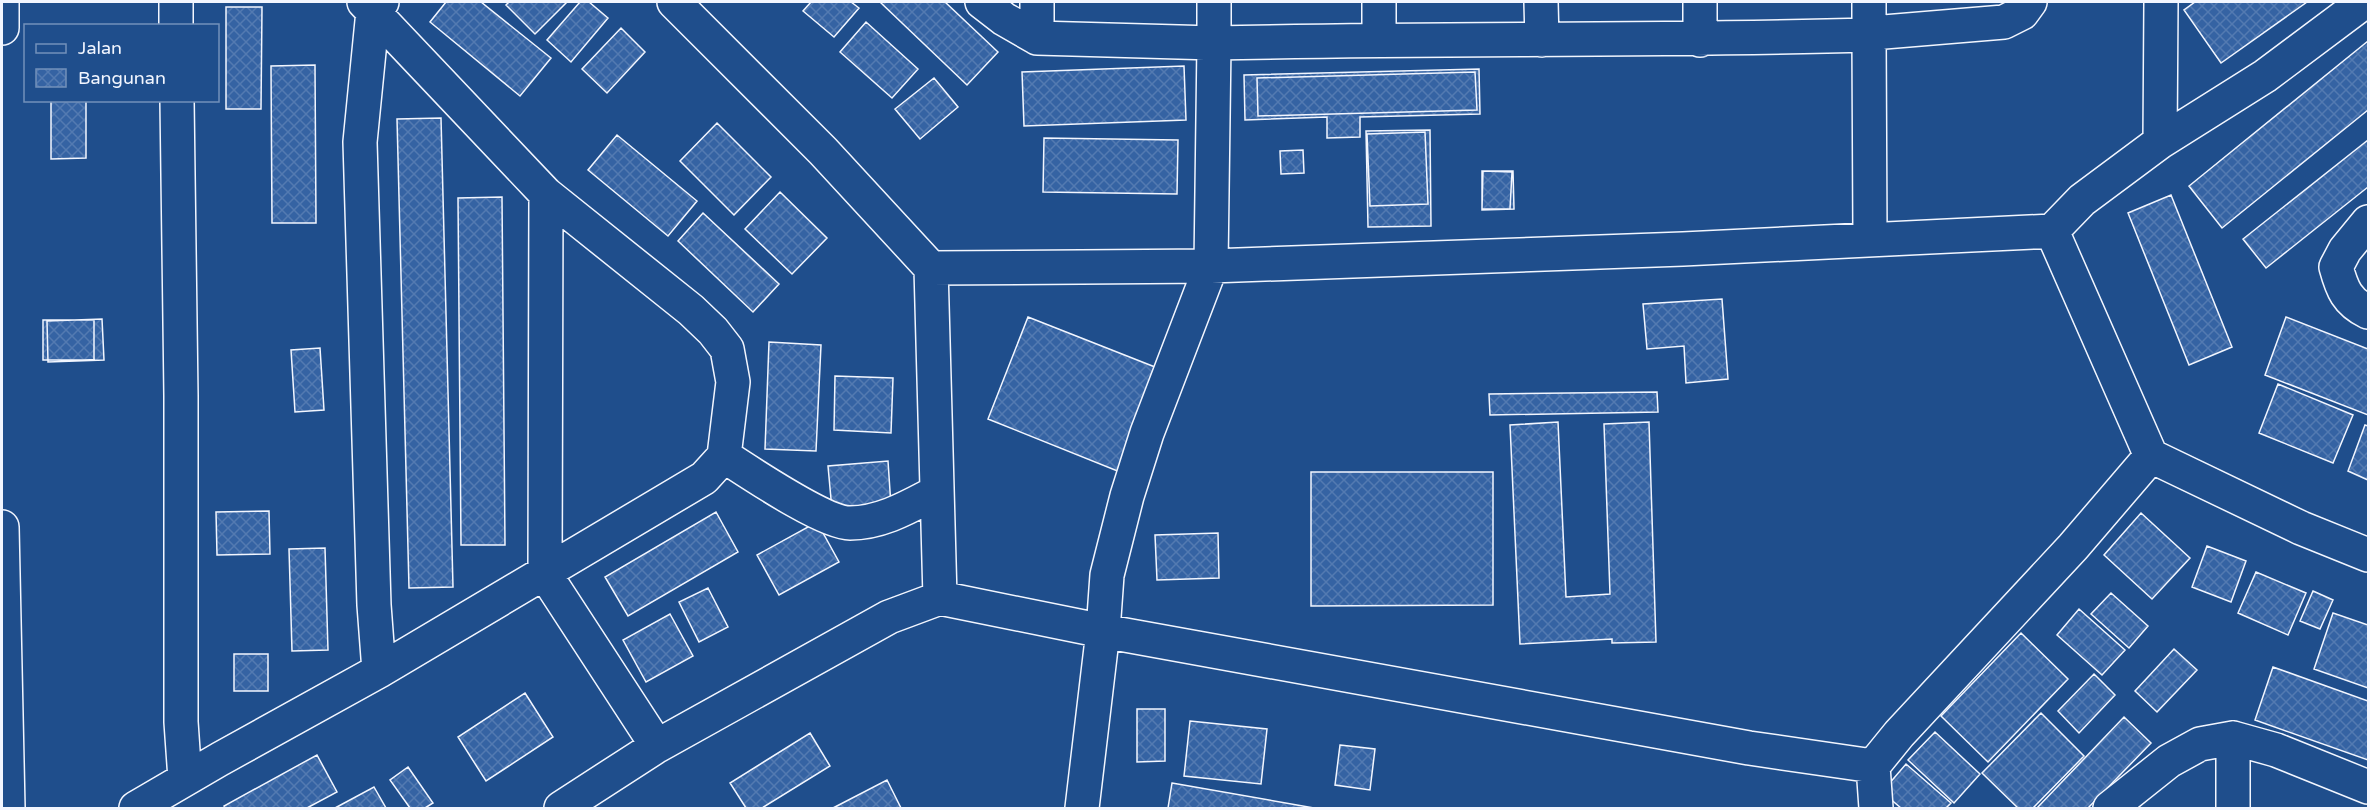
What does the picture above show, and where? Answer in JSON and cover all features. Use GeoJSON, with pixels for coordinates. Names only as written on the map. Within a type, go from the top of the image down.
{"type":"FeatureCollection","features":[{"type":"Feature","properties":{"kind":"street"},"geometry":{"type":"LineString","coordinates":[[2,2],[2,28]]}},
{"type":"Feature","properties":{"kind":"street"},"geometry":{"type":"LineString","coordinates":[[176,2],[176,24]]}},
{"type":"Feature","properties":{"kind":"street"},"geometry":{"type":"LineString","coordinates":[[982,2],[1037,38],[1214,43],[1379,39],[1700,40],[1869,35],[2004,22],[2022,13],[2030,2]]}},
{"type":"Feature","properties":{"kind":"street"},"geometry":{"type":"LineString","coordinates":[[1037,2],[1037,38]]}},
{"type":"Feature","properties":{"kind":"street"},"geometry":{"type":"LineString","coordinates":[[1082,808],[1103,631],[1107,575],[1127,496],[1152,422],[1211,266],[1214,2]]}},
{"type":"Feature","properties":{"kind":"street"},"geometry":{"type":"LineString","coordinates":[[1379,2],[1379,39]]}},
{"type":"Feature","properties":{"kind":"street"},"geometry":{"type":"LineString","coordinates":[[1541,2],[1542,40]]}},
{"type":"Feature","properties":{"kind":"street"},"geometry":{"type":"LineString","coordinates":[[1700,2],[1700,40]]}},
{"type":"Feature","properties":{"kind":"street"},"geometry":{"type":"LineString","coordinates":[[1869,2],[1870,239]]}},
{"type":"Feature","properties":{"kind":"street"},"geometry":{"type":"LineString","coordinates":[[2160,142],[2161,2]]}},
{"type":"Feature","properties":{"kind":"street"},"geometry":{"type":"LineString","coordinates":[[931,268],[1211,266],[1683,249],[2052,231],[2082,200],[2160,142],[2265,76],[2364,2]]}},
{"type":"Feature","properties":{"kind":"street"},"geometry":{"type":"LineString","coordinates":[[681,4],[823,151],[931,268],[940,598]]}},
{"type":"Feature","properties":{"kind":"street"},"geometry":{"type":"LineString","coordinates":[[136,808],[380,671],[545,574],[704,478],[724,456],[733,382],[727,349],[714,331],[692,310],[546,194],[373,5]]}},
{"type":"Feature","properties":{"kind":"street"},"geometry":{"type":"LineString","coordinates":[[373,5],[360,142],[374,605],[380,671]]}},
{"type":"Feature","properties":{"kind":"street"},"geometry":{"type":"LineString","coordinates":[[177,102],[181,396],[181,722],[185,779]]}},
{"type":"Feature","properties":{"kind":"street"},"geometry":{"type":"LineString","coordinates":[[546,194],[545,574],[657,746]]}},
{"type":"Feature","properties":{"kind":"street"},"geometry":{"type":"LineString","coordinates":[[2368,222],[2345,250],[2336,267],[2342,288],[2355,306],[2368,312]]}},
{"type":"Feature","properties":{"kind":"street"},"geometry":{"type":"LineString","coordinates":[[2052,231],[2151,456],[2301,528],[2368,555]]}},
{"type":"Feature","properties":{"kind":"street"},"geometry":{"type":"LineString","coordinates":[[724,456],[778,490],[834,520],[850,523],[899,512],[937,492]]}},
{"type":"Feature","properties":{"kind":"street"},"geometry":{"type":"LineString","coordinates":[[1876,808],[1873,766],[1899,734],[2073,547],[2151,456]]}},
{"type":"Feature","properties":{"kind":"street"},"geometry":{"type":"LineString","coordinates":[[2,527],[8,808]]}},
{"type":"Feature","properties":{"kind":"street"},"geometry":{"type":"LineString","coordinates":[[561,808],[657,746],[890,617],[940,598],[1103,631],[1749,748],[1873,766]]}},
{"type":"Feature","properties":{"kind":"street"},"geometry":{"type":"LineString","coordinates":[[2110,808],[2169,761],[2200,744],[2233,738],[2276,750],[2368,787]]}},
{"type":"Feature","properties":{"kind":"street"},"geometry":{"type":"LineString","coordinates":[[2233,738],[2233,808]]}},
{"type":"Feature","properties":{"kind":"building"},"geometry":{"type":"Polygon","coordinates":[[[446,2],[481,2],[551,58],[520,96],[430,22],[446,2]]]}},
{"type":"Feature","properties":{"kind":"building"},"geometry":{"type":"Polygon","coordinates":[[[509,2],[567,2],[535,34],[506,5],[509,2]]]}},
{"type":"Feature","properties":{"kind":"building"},"geometry":{"type":"Polygon","coordinates":[[[580,2],[589,2],[608,18],[571,62],[547,40],[580,2]]]}},
{"type":"Feature","properties":{"kind":"building"},"geometry":{"type":"Polygon","coordinates":[[[811,2],[851,2],[859,8],[834,37],[803,11],[811,2]]]}},
{"type":"Feature","properties":{"kind":"building"},"geometry":{"type":"Polygon","coordinates":[[[880,2],[945,2],[998,52],[967,85],[880,2]]]}},
{"type":"Feature","properties":{"kind":"building"},"geometry":{"type":"Polygon","coordinates":[[[2195,2],[2307,2],[2221,63],[2184,10],[2195,2]]]}},
{"type":"Feature","properties":{"kind":"building"},"geometry":{"type":"Polygon","coordinates":[[[226,7],[262,7],[261,109],[226,109],[226,7]]]}},
{"type":"Feature","properties":{"kind":"building"},"geometry":{"type":"Polygon","coordinates":[[[866,22],[918,69],[892,98],[840,52],[866,22]]]}},
{"type":"Feature","properties":{"kind":"building"},"geometry":{"type":"Polygon","coordinates":[[[621,28],[645,52],[607,93],[582,69],[621,28]]]}},
{"type":"Feature","properties":{"kind":"building"},"geometry":{"type":"Polygon","coordinates":[[[2368,41],[2368,110],[2222,228],[2189,186],[2368,41]]]}},
{"type":"Feature","properties":{"kind":"building"},"geometry":{"type":"Polygon","coordinates":[[[315,65],[316,223],[272,223],[271,66],[315,65]]]}},
{"type":"Feature","properties":{"kind":"building"},"geometry":{"type":"Polygon","coordinates":[[[1184,66],[1186,120],[1024,126],[1022,72],[1184,66]]]}},
{"type":"Feature","properties":{"kind":"building"},"geometry":{"type":"Polygon","coordinates":[[[1479,69],[1480,114],[1360,117],[1360,137],[1327,138],[1327,117],[1245,120],[1244,75],[1479,69]]]}},
{"type":"Feature","properties":{"kind":"building"},"geometry":{"type":"Polygon","coordinates":[[[1475,72],[1477,110],[1258,116],[1257,78],[1475,72]]]}},
{"type":"Feature","properties":{"kind":"building"},"geometry":{"type":"Polygon","coordinates":[[[934,78],[958,107],[920,139],[895,109],[934,78]]]}},
{"type":"Feature","properties":{"kind":"building"},"geometry":{"type":"Polygon","coordinates":[[[51,102],[86,102],[86,158],[51,159],[51,102]]]}},
{"type":"Feature","properties":{"kind":"building"},"geometry":{"type":"Polygon","coordinates":[[[441,118],[453,587],[409,588],[397,119],[441,118]]]}},
{"type":"Feature","properties":{"kind":"building"},"geometry":{"type":"Polygon","coordinates":[[[717,123],[771,177],[734,215],[680,161],[717,123]]]}},
{"type":"Feature","properties":{"kind":"building"},"geometry":{"type":"Polygon","coordinates":[[[1430,130],[1431,226],[1368,227],[1366,131],[1430,130]]]}},
{"type":"Feature","properties":{"kind":"building"},"geometry":{"type":"Polygon","coordinates":[[[1425,132],[1428,204],[1370,206],[1367,134],[1425,132]]]}},
{"type":"Feature","properties":{"kind":"building"},"geometry":{"type":"Polygon","coordinates":[[[617,135],[697,201],[668,236],[588,170],[617,135]]]}},
{"type":"Feature","properties":{"kind":"building"},"geometry":{"type":"Polygon","coordinates":[[[1044,138],[1178,140],[1177,194],[1043,192],[1044,138]]]}},
{"type":"Feature","properties":{"kind":"building"},"geometry":{"type":"Polygon","coordinates":[[[2368,140],[2368,187],[2266,268],[2243,239],[2368,140]]]}},
{"type":"Feature","properties":{"kind":"building"},"geometry":{"type":"Polygon","coordinates":[[[1303,150],[1304,173],[1281,174],[1280,151],[1303,150]]]}},
{"type":"Feature","properties":{"kind":"building"},"geometry":{"type":"Polygon","coordinates":[[[1482,171],[1513,171],[1514,209],[1482,210],[1482,171]]]}},
{"type":"Feature","properties":{"kind":"building"},"geometry":{"type":"Polygon","coordinates":[[[1483,171],[1512,172],[1510,209],[1482,209],[1483,171]]]}},
{"type":"Feature","properties":{"kind":"building"},"geometry":{"type":"Polygon","coordinates":[[[780,192],[827,238],[792,274],[745,229],[780,192]]]}},
{"type":"Feature","properties":{"kind":"building"},"geometry":{"type":"Polygon","coordinates":[[[2171,195],[2232,347],[2189,365],[2128,213],[2171,195]]]}},
{"type":"Feature","properties":{"kind":"building"},"geometry":{"type":"Polygon","coordinates":[[[502,197],[505,545],[461,545],[458,198],[502,197]]]}},
{"type":"Feature","properties":{"kind":"building"},"geometry":{"type":"Polygon","coordinates":[[[703,213],[779,284],[753,312],[678,241],[703,213]]]}},
{"type":"Feature","properties":{"kind":"building"},"geometry":{"type":"Polygon","coordinates":[[[1722,299],[1728,379],[1686,383],[1684,346],[1647,349],[1643,304],[1722,299]]]}},
{"type":"Feature","properties":{"kind":"building"},"geometry":{"type":"Polygon","coordinates":[[[1028,317],[1160,369],[1120,472],[988,419],[1028,317]]]}},
{"type":"Feature","properties":{"kind":"building"},"geometry":{"type":"Polygon","coordinates":[[[2286,317],[2368,349],[2368,415],[2265,375],[2286,317]]]}},
{"type":"Feature","properties":{"kind":"building"},"geometry":{"type":"Polygon","coordinates":[[[102,319],[104,360],[48,362],[47,321],[102,319]]]}},
{"type":"Feature","properties":{"kind":"building"},"geometry":{"type":"Polygon","coordinates":[[[43,320],[94,320],[94,360],[43,360],[43,320]]]}},
{"type":"Feature","properties":{"kind":"building"},"geometry":{"type":"Polygon","coordinates":[[[769,342],[821,345],[816,451],[765,449],[769,342]]]}},
{"type":"Feature","properties":{"kind":"building"},"geometry":{"type":"Polygon","coordinates":[[[320,348],[324,410],[295,412],[291,350],[320,348]]]}},
{"type":"Feature","properties":{"kind":"building"},"geometry":{"type":"Polygon","coordinates":[[[835,376],[893,378],[891,433],[834,430],[835,376]]]}},
{"type":"Feature","properties":{"kind":"building"},"geometry":{"type":"Polygon","coordinates":[[[2278,384],[2353,415],[2333,463],[2259,433],[2278,384]]]}},
{"type":"Feature","properties":{"kind":"building"},"geometry":{"type":"Polygon","coordinates":[[[1657,392],[1658,412],[1490,415],[1489,394],[1657,392]]]}},
{"type":"Feature","properties":{"kind":"building"},"geometry":{"type":"Polygon","coordinates":[[[1558,422],[1566,597],[1610,594],[1604,424],[1649,422],[1656,642],[1612,643],[1612,639],[1520,644],[1510,425],[1558,422]]]}},
{"type":"Feature","properties":{"kind":"building"},"geometry":{"type":"Polygon","coordinates":[[[2365,425],[2368,426],[2368,480],[2348,471],[2365,425]]]}},
{"type":"Feature","properties":{"kind":"building"},"geometry":{"type":"Polygon","coordinates":[[[888,461],[891,506],[832,510],[828,466],[888,461]]]}},
{"type":"Feature","properties":{"kind":"building"},"geometry":{"type":"Polygon","coordinates":[[[1311,472],[1493,472],[1493,605],[1311,606],[1311,472]]]}},
{"type":"Feature","properties":{"kind":"building"},"geometry":{"type":"Polygon","coordinates":[[[269,511],[270,554],[217,555],[216,512],[269,511]]]}},
{"type":"Feature","properties":{"kind":"building"},"geometry":{"type":"Polygon","coordinates":[[[716,512],[738,552],[628,616],[605,577],[716,512]]]}},
{"type":"Feature","properties":{"kind":"building"},"geometry":{"type":"Polygon","coordinates":[[[2141,513],[2190,558],[2152,599],[2104,555],[2141,513]]]}},
{"type":"Feature","properties":{"kind":"building"},"geometry":{"type":"Polygon","coordinates":[[[817,522],[839,562],[779,595],[757,555],[817,522]]]}},
{"type":"Feature","properties":{"kind":"building"},"geometry":{"type":"Polygon","coordinates":[[[1218,533],[1219,578],[1157,580],[1155,535],[1218,533]]]}},
{"type":"Feature","properties":{"kind":"building"},"geometry":{"type":"Polygon","coordinates":[[[2207,546],[2246,561],[2231,602],[2192,587],[2207,546]]]}},
{"type":"Feature","properties":{"kind":"building"},"geometry":{"type":"Polygon","coordinates":[[[325,548],[328,650],[292,651],[289,549],[325,548]]]}},
{"type":"Feature","properties":{"kind":"building"},"geometry":{"type":"Polygon","coordinates":[[[2256,572],[2306,593],[2288,635],[2238,613],[2256,572]]]}},
{"type":"Feature","properties":{"kind":"building"},"geometry":{"type":"Polygon","coordinates":[[[708,588],[728,627],[699,642],[679,602],[708,588]]]}},
{"type":"Feature","properties":{"kind":"building"},"geometry":{"type":"Polygon","coordinates":[[[2313,591],[2333,600],[2320,629],[2300,621],[2313,591]]]}},
{"type":"Feature","properties":{"kind":"building"},"geometry":{"type":"Polygon","coordinates":[[[2111,593],[2148,626],[2129,648],[2091,614],[2111,593]]]}},
{"type":"Feature","properties":{"kind":"building"},"geometry":{"type":"Polygon","coordinates":[[[2079,609],[2125,650],[2102,675],[2057,635],[2079,609]]]}},
{"type":"Feature","properties":{"kind":"building"},"geometry":{"type":"Polygon","coordinates":[[[2333,613],[2368,625],[2368,688],[2314,669],[2333,613]]]}},
{"type":"Feature","properties":{"kind":"building"},"geometry":{"type":"Polygon","coordinates":[[[670,614],[693,656],[646,682],[623,640],[670,614]]]}},
{"type":"Feature","properties":{"kind":"building"},"geometry":{"type":"Polygon","coordinates":[[[2021,633],[2068,679],[1988,762],[1941,716],[2021,633]]]}},
{"type":"Feature","properties":{"kind":"building"},"geometry":{"type":"Polygon","coordinates":[[[2174,649],[2197,670],[2157,712],[2135,691],[2174,649]]]}},
{"type":"Feature","properties":{"kind":"building"},"geometry":{"type":"Polygon","coordinates":[[[234,654],[268,654],[268,691],[234,691],[234,654]]]}},
{"type":"Feature","properties":{"kind":"building"},"geometry":{"type":"Polygon","coordinates":[[[2273,667],[2368,701],[2368,760],[2255,720],[2273,667]]]}},
{"type":"Feature","properties":{"kind":"building"},"geometry":{"type":"Polygon","coordinates":[[[2094,674],[2115,695],[2079,733],[2058,711],[2094,674]]]}},
{"type":"Feature","properties":{"kind":"building"},"geometry":{"type":"Polygon","coordinates":[[[525,693],[553,737],[486,781],[458,737],[525,693]]]}},
{"type":"Feature","properties":{"kind":"building"},"geometry":{"type":"Polygon","coordinates":[[[1137,709],[1165,709],[1165,761],[1137,762],[1137,709]]]}},
{"type":"Feature","properties":{"kind":"building"},"geometry":{"type":"Polygon","coordinates":[[[2041,713],[2084,756],[2033,808],[2018,808],[1982,773],[2041,713]]]}},
{"type":"Feature","properties":{"kind":"building"},"geometry":{"type":"Polygon","coordinates":[[[2124,717],[2151,743],[2088,808],[2037,808],[2124,717]]]}},
{"type":"Feature","properties":{"kind":"building"},"geometry":{"type":"Polygon","coordinates":[[[1190,721],[1267,729],[1261,784],[1184,776],[1190,721]]]}},
{"type":"Feature","properties":{"kind":"building"},"geometry":{"type":"Polygon","coordinates":[[[1935,732],[1980,774],[1954,803],[1908,760],[1935,732]]]}},
{"type":"Feature","properties":{"kind":"building"},"geometry":{"type":"Polygon","coordinates":[[[810,733],[830,766],[762,808],[746,808],[730,783],[810,733]]]}},
{"type":"Feature","properties":{"kind":"building"},"geometry":{"type":"Polygon","coordinates":[[[1340,745],[1375,749],[1370,790],[1335,785],[1340,745]]]}},
{"type":"Feature","properties":{"kind":"building"},"geometry":{"type":"Polygon","coordinates":[[[317,755],[337,792],[307,808],[225,808],[224,806],[317,755]]]}},
{"type":"Feature","properties":{"kind":"building"},"geometry":{"type":"Polygon","coordinates":[[[1906,764],[1951,803],[1946,808],[1901,808],[1882,792],[1906,764]]]}},
{"type":"Feature","properties":{"kind":"building"},"geometry":{"type":"Polygon","coordinates":[[[408,767],[433,803],[425,808],[410,808],[390,780],[408,767]]]}},
{"type":"Feature","properties":{"kind":"building"},"geometry":{"type":"Polygon","coordinates":[[[887,780],[901,808],[833,808],[887,780]]]}},
{"type":"Feature","properties":{"kind":"building"},"geometry":{"type":"Polygon","coordinates":[[[1172,783],[1314,808],[1168,808],[1172,783]]]}},
{"type":"Feature","properties":{"kind":"building"},"geometry":{"type":"Polygon","coordinates":[[[374,787],[386,808],[335,808],[374,787]]]}}]}
